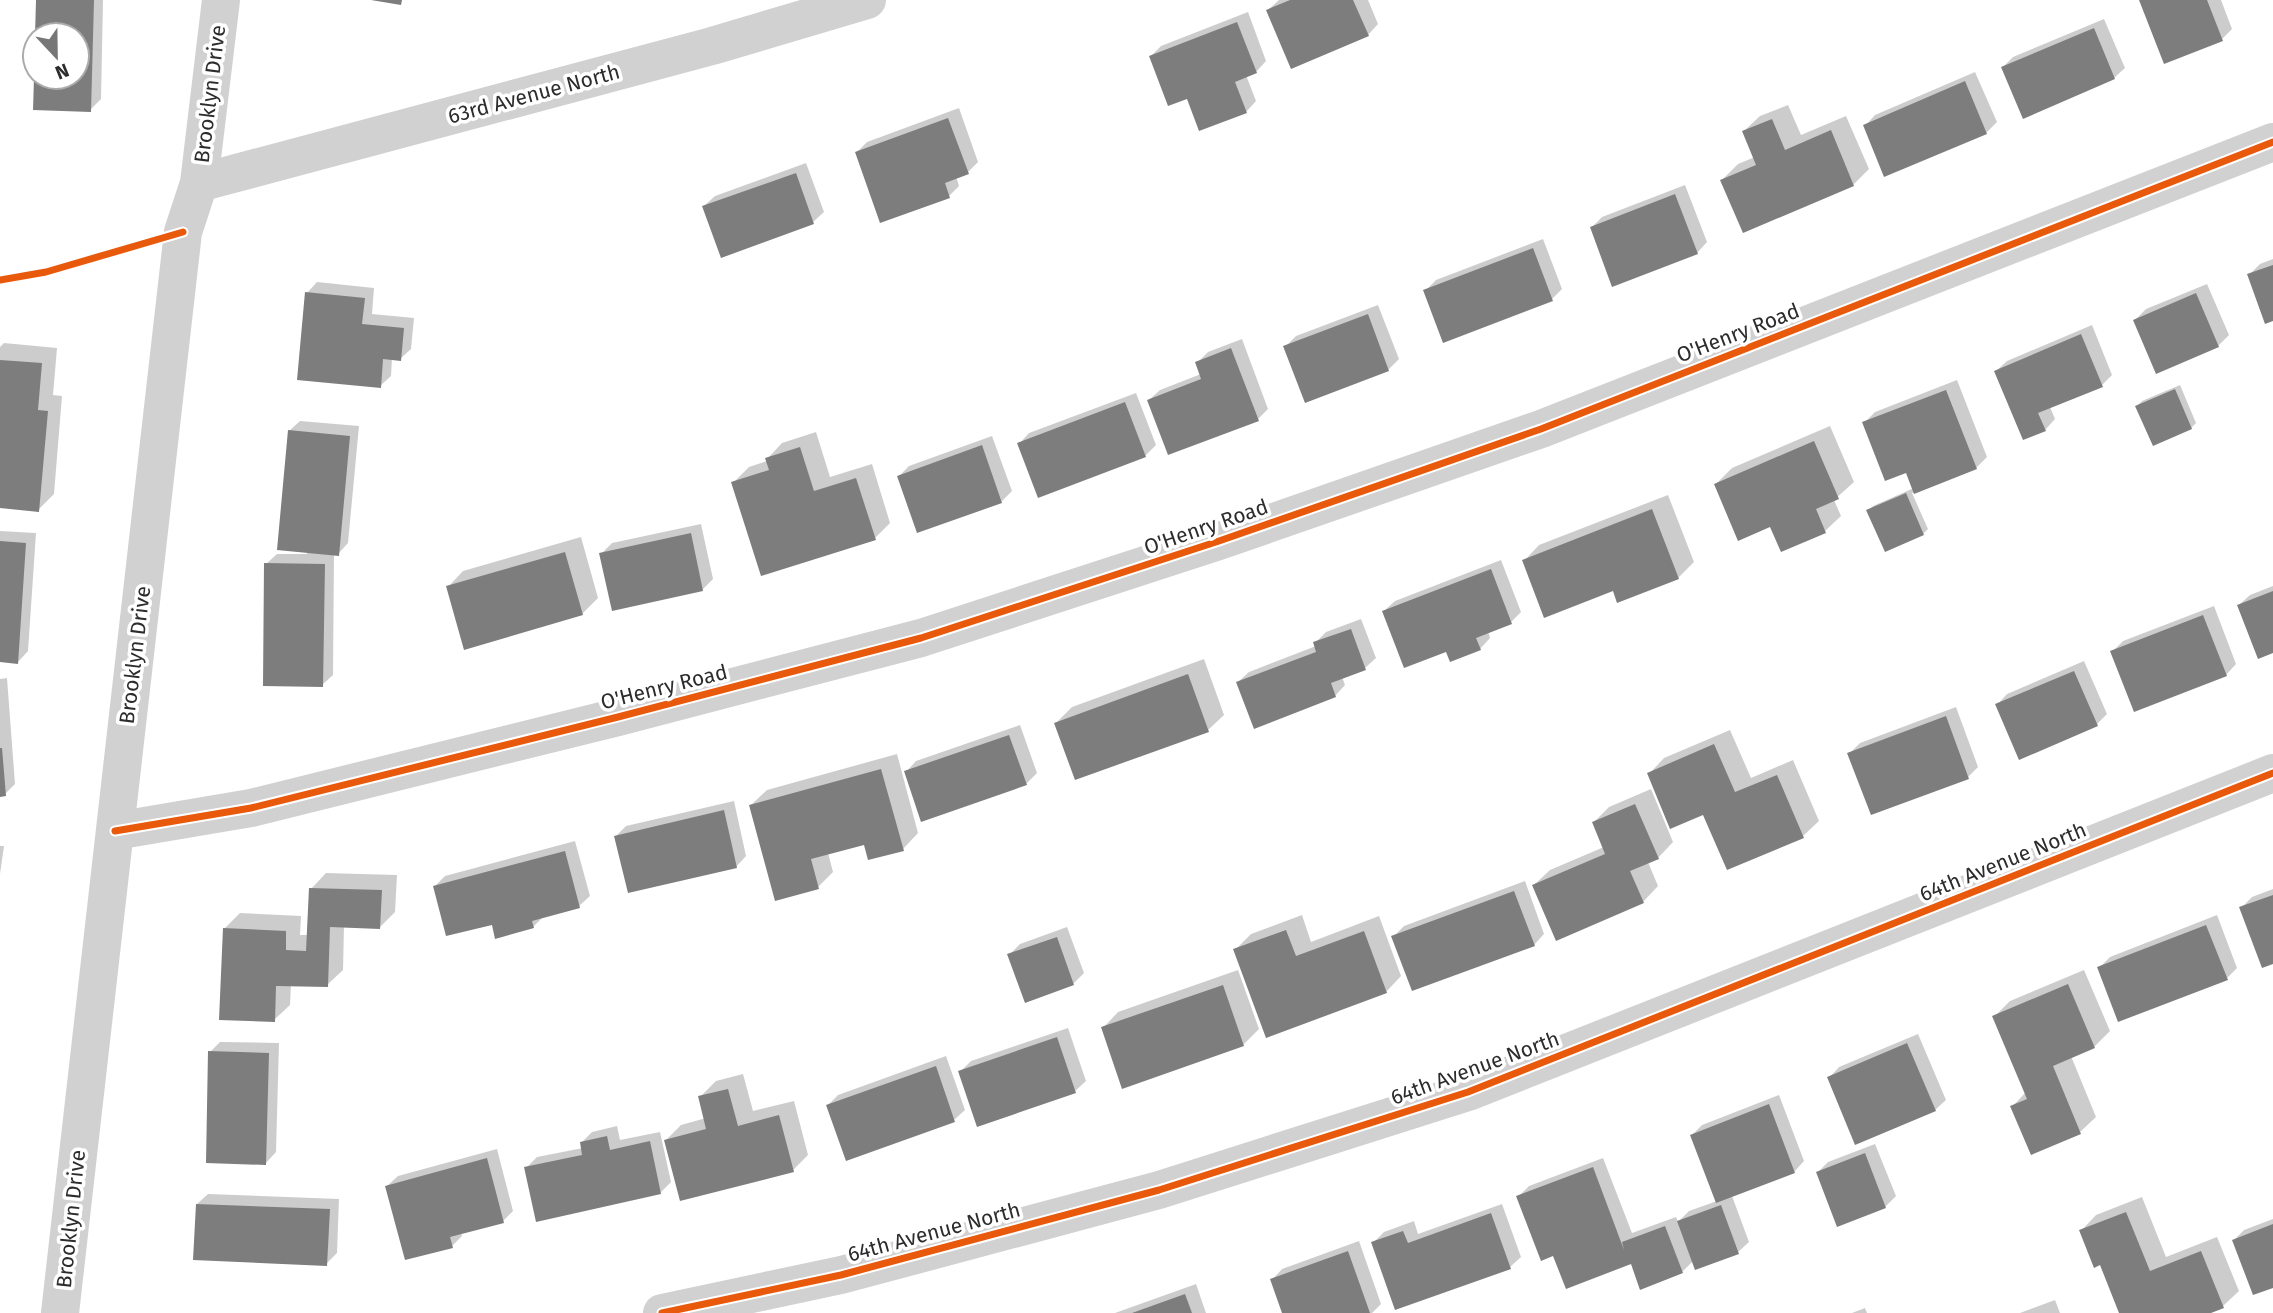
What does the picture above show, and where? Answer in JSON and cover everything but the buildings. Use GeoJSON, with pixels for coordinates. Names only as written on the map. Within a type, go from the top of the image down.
{"type":"FeatureCollection","features":[{"type":"Feature","properties":{"kind":"street","name":"Brooklyn Drive"},"geometry":{"type":"LineString","coordinates":[[60,1313],[183,232],[200,183],[221,0]]}},
{"type":"Feature","properties":{"kind":"street","name":"63rd Avenue North"},"geometry":{"type":"LineString","coordinates":[[200,183],[712,46],[867,0]]}},
{"type":"Feature","properties":{"kind":"street","name":"O'Henry Road"},"geometry":{"type":"LineString","coordinates":[[115,831],[251,808],[921,638],[1219,541],[1541,429],[2273,142]]}},
{"type":"Feature","properties":{"kind":"street","name":"64th Avenue North"},"geometry":{"type":"LineString","coordinates":[[662,1313],[841,1275],[1146,1193],[1468,1092],[2273,773]]}},
{"type":"Feature","properties":{"kind":"cycle path"},"geometry":{"type":"LineString","coordinates":[[115,831],[251,808],[921,638],[1219,541],[1541,429],[2273,142]]}},
{"type":"Feature","properties":{"kind":"cycle path"},"geometry":{"type":"LineString","coordinates":[[0,280],[46,272],[183,232]]}},
{"type":"Feature","properties":{"kind":"cycle path"},"geometry":{"type":"LineString","coordinates":[[662,1313],[841,1275],[1159,1190],[1468,1092],[2273,773]]}}]}
